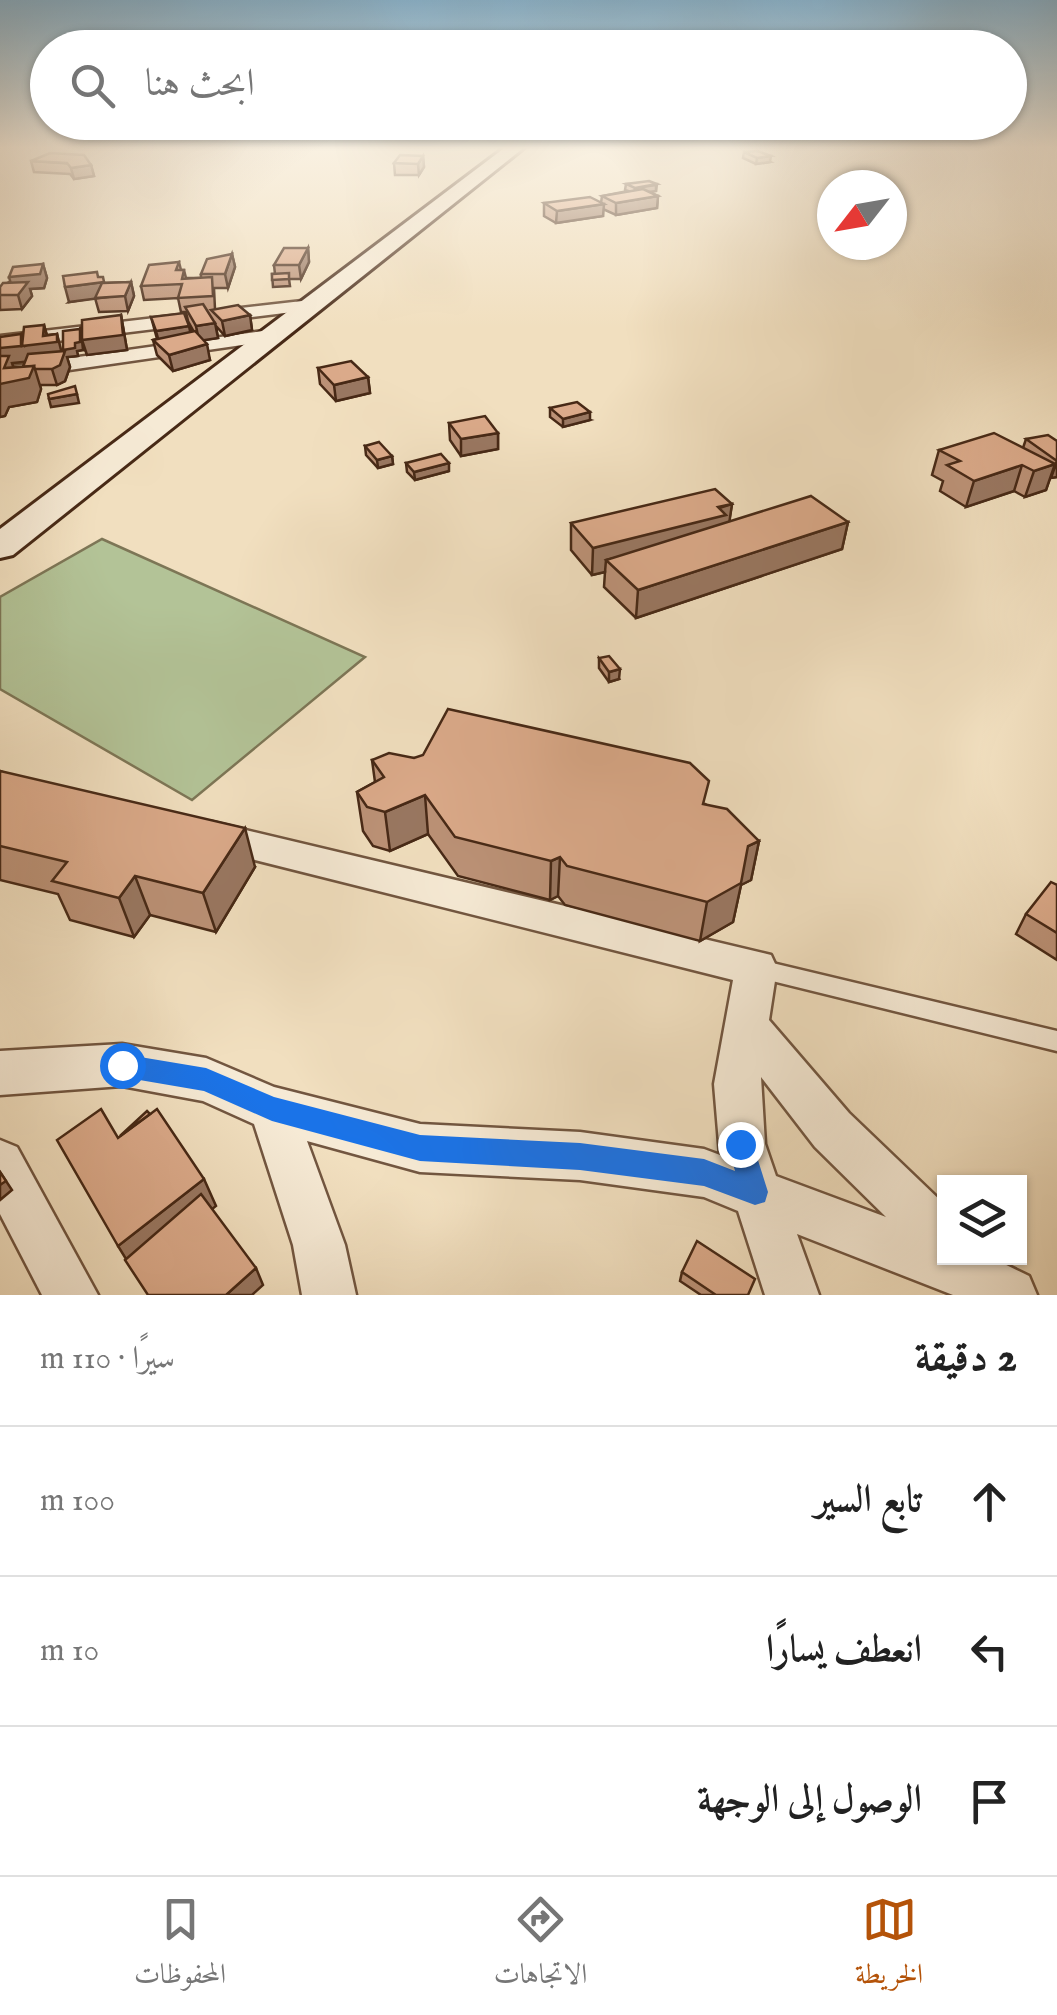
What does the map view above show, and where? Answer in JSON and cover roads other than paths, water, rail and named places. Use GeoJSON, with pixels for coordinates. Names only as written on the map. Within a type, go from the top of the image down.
{"type":"FeatureCollection","features":[{"type":"Feature","properties":{"kind":"main road"},"geometry":{"type":"LineString","coordinates":[[0,546],[439,206]]}},
{"type":"Feature","properties":{"kind":"street"},"geometry":{"type":"LineString","coordinates":[[0,342],[311,305]]}},
{"type":"Feature","properties":{"kind":"street"},"geometry":{"type":"LineString","coordinates":[[0,374],[270,336]]}},
{"type":"Feature","properties":{"kind":"street"},"geometry":{"type":"LineString","coordinates":[[174,827],[756,968],[738,1099],[740,1144],[792,1295]]}},
{"type":"Feature","properties":{"kind":"street"},"geometry":{"type":"LineString","coordinates":[[747,1026],[832,1130],[937,1232]]}},
{"type":"Feature","properties":{"kind":"street"},"geometry":{"type":"LineString","coordinates":[[0,1072],[122,1065],[206,1080],[272,1109],[420,1148],[598,1159],[704,1173],[988,1278]]}},
{"type":"Feature","properties":{"kind":"street"},"geometry":{"type":"LineString","coordinates":[[272,1109],[319,1245],[330,1295]]}},
{"type":"Feature","properties":{"kind":"street"},"geometry":{"type":"LineString","coordinates":[[0,1164],[70,1295]]}},
{"type":"Feature","properties":{"kind":"lane"},"geometry":{"type":"LineString","coordinates":[[756,968],[1057,1041]]}}]}
